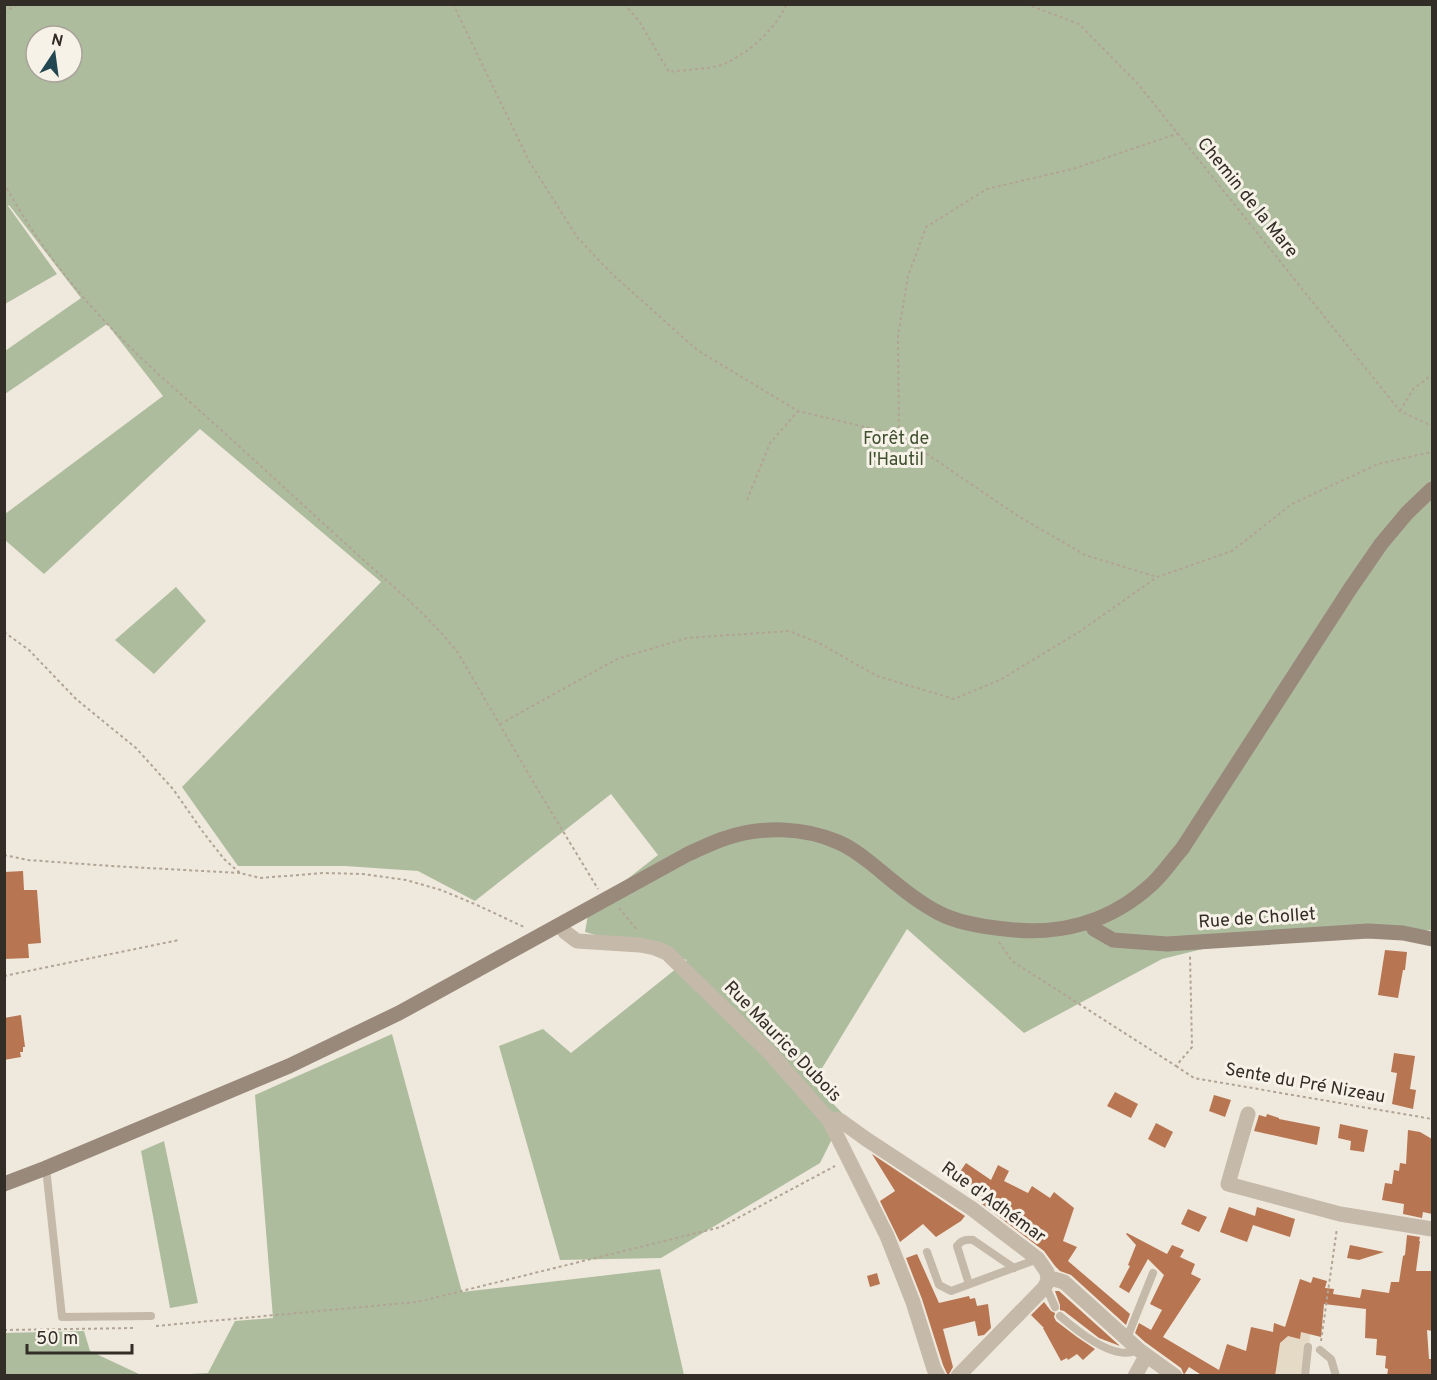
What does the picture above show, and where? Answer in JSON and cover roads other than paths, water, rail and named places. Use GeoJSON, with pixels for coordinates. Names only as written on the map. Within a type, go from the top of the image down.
{"type":"FeatureCollection","features":[{"type":"Feature","properties":{"kind":"main road"},"geometry":{"type":"LineString","coordinates":[[4,1184],[289,1066],[399,1013],[539,935],[611,904],[688,854],[726,838],[767,830],[788,830],[838,842],[858,853],[940,913],[989,927],[1029,932],[1065,929],[1091,922],[1125,905],[1146,889],[1182,849],[1381,544],[1407,513],[1432,489]]}},
{"type":"Feature","properties":{"kind":"main road","name":"Rue de Chollet"},"geometry":{"type":"LineString","coordinates":[[1091,922],[1094,929],[1113,940],[1167,944],[1368,931],[1403,933],[1432,939]]}},
{"type":"Feature","properties":{"kind":"street","name":"Rue Maurice Dubois"},"geometry":{"type":"LineString","coordinates":[[560,925],[577,941],[640,945],[667,953],[770,1053],[829,1120],[887,1236],[913,1302],[938,1376]]}},
{"type":"Feature","properties":{"kind":"street"},"geometry":{"type":"LineString","coordinates":[[1248,1114],[1228,1184],[1340,1215],[1432,1229]]}},
{"type":"Feature","properties":{"kind":"street","name":"Rue d'Adhémar"},"geometry":{"type":"LineString","coordinates":[[829,1120],[841,1121],[971,1208],[1023,1247],[1038,1259],[1047,1272],[1046,1283]]}},
{"type":"Feature","properties":{"kind":"street"},"geometry":{"type":"LineString","coordinates":[[958,1376],[1046,1283],[1054,1279],[1064,1282],[1142,1353],[1175,1376]]}},
{"type":"Feature","properties":{"kind":"street"},"geometry":{"type":"LineString","coordinates":[[1135,1376],[1142,1353]]}},
{"type":"Feature","properties":{"kind":"lane"},"geometry":{"type":"LineString","coordinates":[[46,1168],[62,1317],[152,1316]]}},
{"type":"Feature","properties":{"kind":"lane"},"geometry":{"type":"LineString","coordinates":[[969,1284],[957,1246],[967,1239],[973,1240],[1014,1268]]}},
{"type":"Feature","properties":{"kind":"lane"},"geometry":{"type":"LineString","coordinates":[[927,1252],[939,1285],[951,1291],[1038,1259]]}},
{"type":"Feature","properties":{"kind":"lane"},"geometry":{"type":"LineString","coordinates":[[1126,1338],[1153,1273]]}},
{"type":"Feature","properties":{"kind":"lane"},"geometry":{"type":"LineString","coordinates":[[1046,1283],[1055,1307]]}},
{"type":"Feature","properties":{"kind":"lane"},"geometry":{"type":"LineString","coordinates":[[1060,1316],[1102,1346],[1118,1352],[1142,1353]]}},
{"type":"Feature","properties":{"kind":"lane"},"geometry":{"type":"LineString","coordinates":[[1305,1376],[1308,1347]]}},
{"type":"Feature","properties":{"kind":"lane"},"geometry":{"type":"LineString","coordinates":[[1320,1350],[1331,1359],[1336,1376]]}},
{"type":"Feature","properties":{"kind":"park label","name":"Forêt de l'Hautil"},"geometry":{"type":"Point","coordinates":[896,449]}}]}
